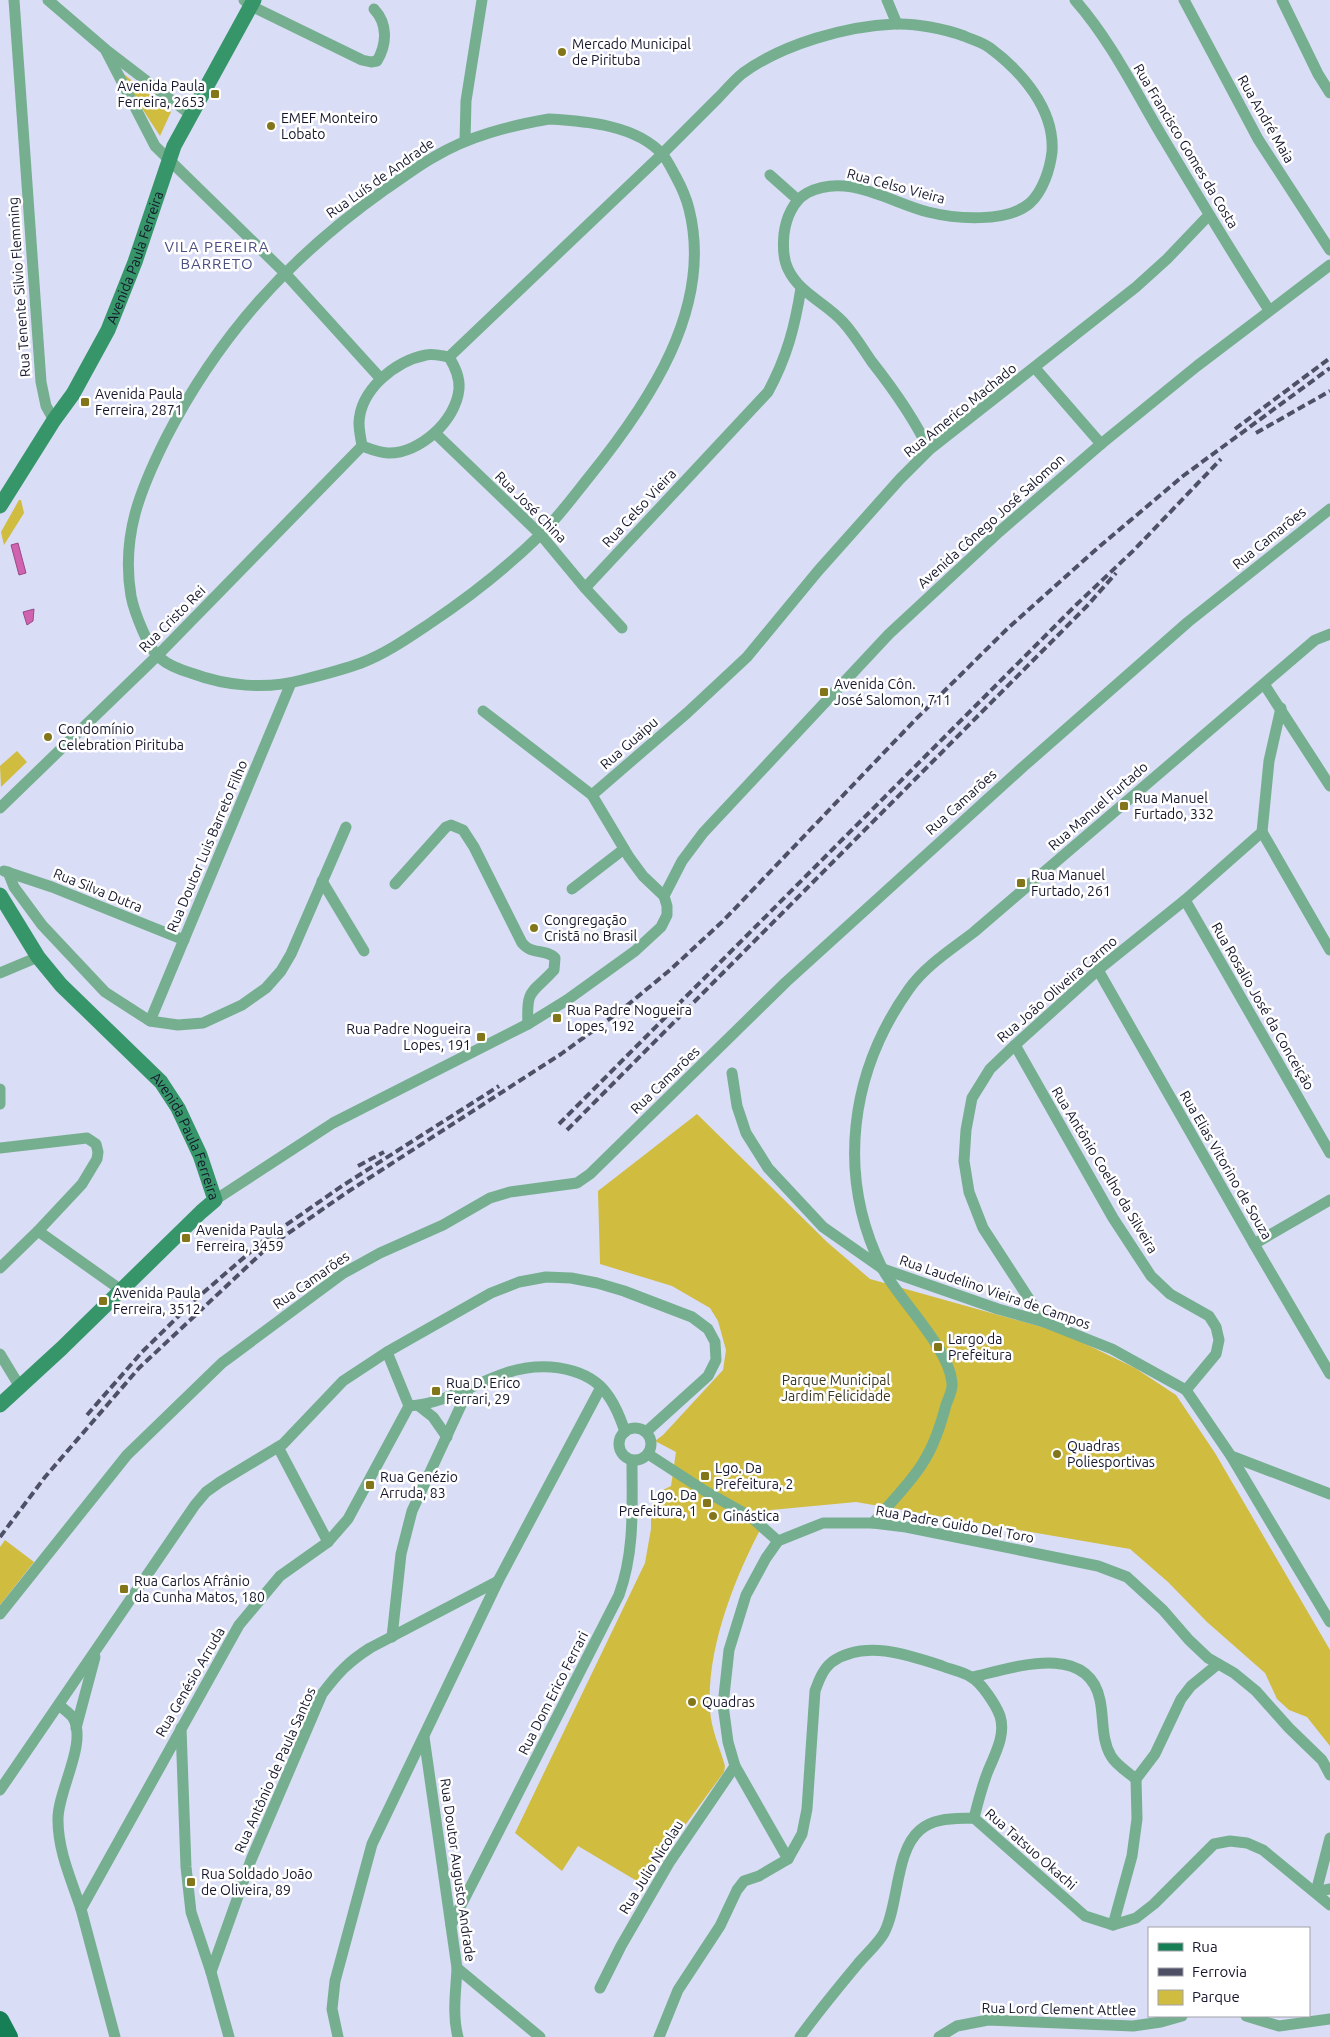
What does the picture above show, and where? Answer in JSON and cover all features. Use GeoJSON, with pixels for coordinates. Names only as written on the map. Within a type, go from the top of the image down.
{"type":"FeatureCollection","features":[{"type":"Feature","properties":{"kind":"main road","name":"Avenida Paula Ferreira"},"geometry":{"type":"LineString","coordinates":[[0,506],[54,420],[73,394],[108,330],[135,262],[174,146],[192,115],[249,2]]}},
{"type":"Feature","properties":{"kind":"main road","name":"Avenida Paula Ferreira"},"geometry":{"type":"LineString","coordinates":[[0,894],[38,956],[61,985],[160,1082],[178,1108],[200,1155],[215,1200],[62,1348],[0,1405]]}},
{"type":"Feature","properties":{"kind":"main road"},"geometry":{"type":"LineString","coordinates":[[0,2020],[9,2037]]}},
{"type":"Feature","properties":{"kind":"street","name":"Rua Tenente Silvio Flemming"},"geometry":{"type":"LineString","coordinates":[[14,0],[41,382],[46,406],[54,420]]}},
{"type":"Feature","properties":{"kind":"street"},"geometry":{"type":"LineString","coordinates":[[48,0],[105,49],[192,115]]}},
{"type":"Feature","properties":{"kind":"street"},"geometry":{"type":"LineString","coordinates":[[465,141],[466,101],[482,0]]}},
{"type":"Feature","properties":{"kind":"street"},"geometry":{"type":"LineString","coordinates":[[887,0],[897,24]]}},
{"type":"Feature","properties":{"kind":"street","name":"Rua Francisco Gomes da Costa"},"geometry":{"type":"LineString","coordinates":[[1075,0],[1090,17],[1117,59],[1209,215],[1269,310]]}},
{"type":"Feature","properties":{"kind":"street","name":"Rua André Maia"},"geometry":{"type":"LineString","coordinates":[[1184,0],[1258,139],[1330,250]]}},
{"type":"Feature","properties":{"kind":"street"},"geometry":{"type":"LineString","coordinates":[[1282,0],[1318,74],[1330,93]]}},
{"type":"Feature","properties":{"kind":"street"},"geometry":{"type":"LineString","coordinates":[[249,2],[362,60],[370,62],[377,61],[384,43],[383,21],[374,9]]}},
{"type":"Feature","properties":{"kind":"street","name":"Rua Celso Vieira"},"geometry":{"type":"LineString","coordinates":[[449,357],[662,154],[742,74],[775,54],[813,39],[855,29],[897,24],[951,32],[985,44],[1016,69],[1040,102],[1052,136],[1052,156],[1042,187],[1030,204],[1011,212],[989,217],[956,217],[926,212],[868,191],[843,185],[822,186],[797,199]]}},
{"type":"Feature","properties":{"kind":"street"},"geometry":{"type":"LineString","coordinates":[[105,49],[155,146],[284,272],[381,379]]}},
{"type":"Feature","properties":{"kind":"street","name":"Rua Luís de Andrade"},"geometry":{"type":"LineString","coordinates":[[549,118],[589,121],[620,130],[644,140],[662,154],[686,194],[693,222],[695,260],[691,295],[674,346],[647,397],[616,443],[541,535],[474,594],[410,636],[364,662],[291,683],[245,686],[210,680],[182,670],[156,656],[134,611],[127,572],[131,524],[147,476],[177,418],[208,365],[240,322],[284,272],[351,214],[434,156],[465,141],[506,127],[549,118]]}},
{"type":"Feature","properties":{"kind":"street"},"geometry":{"type":"LineString","coordinates":[[770,176],[797,199],[784,230],[784,251],[787,267],[801,288],[842,321],[904,404],[930,450]]}},
{"type":"Feature","properties":{"kind":"street","name":"Rua Americo Machado"},"geometry":{"type":"LineString","coordinates":[[687,713],[747,657],[818,571],[900,479],[930,450],[1136,287],[1167,260],[1209,215]]}},
{"type":"Feature","properties":{"kind":"street","name":"Avenida Cônego José Salomon"},"geometry":{"type":"LineString","coordinates":[[664,896],[682,861],[703,833],[890,634],[999,532],[1101,444],[1269,310],[1330,265]]}},
{"type":"Feature","properties":{"kind":"street","name":"Rua Celso Vieira"},"geometry":{"type":"LineString","coordinates":[[585,588],[768,392],[782,366],[797,311],[801,288]]}},
{"type":"Feature","properties":{"kind":"street"},"geometry":{"type":"LineString","coordinates":[[428,354],[449,357],[457,371],[459,389],[453,409],[435,433],[407,451],[387,454],[362,446],[359,422],[364,403],[381,379],[409,360],[428,354]]}},
{"type":"Feature","properties":{"kind":"street"},"geometry":{"type":"LineString","coordinates":[[1035,368],[1101,444]]}},
{"type":"Feature","properties":{"kind":"street","name":"Rua José China"},"geometry":{"type":"LineString","coordinates":[[435,433],[541,535],[585,588],[622,628]]}},
{"type":"Feature","properties":{"kind":"street","name":"Rua Cristo Rei"},"geometry":{"type":"LineString","coordinates":[[0,808],[156,656],[362,446]]}},
{"type":"Feature","properties":{"kind":"street","name":"Rua Camarões"},"geometry":{"type":"LineString","coordinates":[[0,1614],[127,1455],[222,1362],[342,1274],[380,1252],[443,1225],[490,1198],[510,1192],[577,1182],[590,1174],[786,982],[1016,772],[1188,622],[1330,509]]}},
{"type":"Feature","properties":{"kind":"street","name":"Rua Manuel Furtado"},"geometry":{"type":"LineString","coordinates":[[883,1269],[865,1228],[859,1198],[854,1155],[858,1102],[875,1046],[910,988],[937,960],[974,932],[1315,640],[1330,634]]}},
{"type":"Feature","properties":{"kind":"street","name":"Rua Doutor Luis Barreto Filho"},"geometry":{"type":"LineString","coordinates":[[150,1021],[291,683]]}},
{"type":"Feature","properties":{"kind":"street"},"geometry":{"type":"LineString","coordinates":[[1264,684],[1330,786]]}},
{"type":"Feature","properties":{"kind":"street"},"geometry":{"type":"LineString","coordinates":[[1281,708],[1269,761],[1262,832],[1330,950]]}},
{"type":"Feature","properties":{"kind":"street"},"geometry":{"type":"LineString","coordinates":[[215,1200],[333,1123],[528,1024],[635,952],[661,927],[667,915],[664,896],[643,876],[624,849],[592,795],[483,711]]}},
{"type":"Feature","properties":{"kind":"street","name":"Rua Guaipu"},"geometry":{"type":"LineString","coordinates":[[592,795],[687,713]]}},
{"type":"Feature","properties":{"kind":"street"},"geometry":{"type":"LineString","coordinates":[[395,884],[446,827],[451,826],[463,830],[474,847],[522,943],[532,951],[548,953],[555,958],[554,970],[533,989],[528,997],[528,1024]]}},
{"type":"Feature","properties":{"kind":"street"},"geometry":{"type":"LineString","coordinates":[[4,871],[42,925],[105,992],[150,1021],[178,1025],[204,1023],[242,1005],[266,988],[281,971],[291,954],[346,827]]}},
{"type":"Feature","properties":{"kind":"street","name":"Rua João Oliveira Carmo"},"geometry":{"type":"LineString","coordinates":[[1044,1322],[983,1228],[969,1192],[964,1161],[966,1130],[972,1098],[990,1069],[1015,1045],[1098,970],[1185,900],[1262,832]]}},
{"type":"Feature","properties":{"kind":"street"},"geometry":{"type":"LineString","coordinates":[[572,889],[624,849]]}},
{"type":"Feature","properties":{"kind":"street","name":"Rua Silva Dutra"},"geometry":{"type":"LineString","coordinates":[[4,871],[52,887],[184,940]]}},
{"type":"Feature","properties":{"kind":"street"},"geometry":{"type":"LineString","coordinates":[[322,881],[364,951]]}},
{"type":"Feature","properties":{"kind":"street","name":"Rua Rosalio José da Conceição"},"geometry":{"type":"LineString","coordinates":[[1185,900],[1330,1153]]}},
{"type":"Feature","properties":{"kind":"street"},"geometry":{"type":"LineString","coordinates":[[0,974],[38,956]]}},
{"type":"Feature","properties":{"kind":"street","name":"Rua Elias Vitorino de Souza"},"geometry":{"type":"LineString","coordinates":[[1098,970],[1330,1374]]}},
{"type":"Feature","properties":{"kind":"street","name":"Rua Antônio Coelho da Silveira"},"geometry":{"type":"LineString","coordinates":[[1015,1045],[1113,1218],[1151,1276],[1170,1294],[1209,1316],[1216,1327],[1219,1340],[1216,1354],[1186,1390]]}},
{"type":"Feature","properties":{"kind":"street","name":"Rua Laudelino Vieira de Campos"},"geometry":{"type":"LineString","coordinates":[[732,1073],[737,1106],[746,1133],[768,1168],[823,1227],[883,1269],[998,1309],[1044,1322],[1112,1349],[1186,1390],[1231,1456],[1330,1622]]}},
{"type":"Feature","properties":{"kind":"street"},"geometry":{"type":"LineString","coordinates":[[0,1090],[0,1104]]}},
{"type":"Feature","properties":{"kind":"street"},"geometry":{"type":"LineString","coordinates":[[0,1148],[87,1138],[96,1144],[98,1152],[97,1159],[82,1184],[0,1268]]}},
{"type":"Feature","properties":{"kind":"street"},"geometry":{"type":"LineString","coordinates":[[1254,1244],[1330,1200]]}},
{"type":"Feature","properties":{"kind":"street"},"geometry":{"type":"LineString","coordinates":[[38,1231],[121,1290]]}},
{"type":"Feature","properties":{"kind":"street"},"geometry":{"type":"LineString","coordinates":[[874,1523],[924,1461],[942,1420],[952,1384],[945,1362],[883,1269]]}},
{"type":"Feature","properties":{"kind":"street"},"geometry":{"type":"LineString","coordinates":[[0,1790],[195,1505],[206,1492],[283,1444],[343,1381],[387,1352],[482,1298],[519,1282],[546,1277],[571,1278],[606,1285],[692,1317],[708,1330],[715,1342],[716,1360],[708,1376],[646,1432]]}},
{"type":"Feature","properties":{"kind":"street"},"geometry":{"type":"LineString","coordinates":[[387,1352],[414,1406],[433,1418],[447,1437]]}},
{"type":"Feature","properties":{"kind":"street"},"geometry":{"type":"LineString","coordinates":[[0,1354],[20,1386]]}},
{"type":"Feature","properties":{"kind":"street"},"geometry":{"type":"LineString","coordinates":[[414,1406],[442,1400],[506,1373],[533,1366],[578,1371],[601,1387],[618,1412],[624,1432],[619,1446],[623,1456],[632,1460],[643,1459],[648,1454],[651,1441],[646,1432],[634,1428],[624,1432]]}},
{"type":"Feature","properties":{"kind":"street"},"geometry":{"type":"LineString","coordinates":[[338,2037],[332,2008],[335,1981],[372,1844],[498,1581],[601,1387]]}},
{"type":"Feature","properties":{"kind":"street"},"geometry":{"type":"LineString","coordinates":[[392,1637],[401,1554],[412,1511],[469,1388]]}},
{"type":"Feature","properties":{"kind":"street","name":"Rua Genésio Arruda"},"geometry":{"type":"LineString","coordinates":[[81,1909],[240,1625],[280,1576],[328,1542],[348,1519],[414,1406]]}},
{"type":"Feature","properties":{"kind":"street"},"geometry":{"type":"LineString","coordinates":[[278,1447],[328,1542]]}},
{"type":"Feature","properties":{"kind":"street"},"geometry":{"type":"LineString","coordinates":[[648,1454],[751,1518],[778,1541],[766,1558],[746,1595],[729,1650],[723,1705],[728,1742],[735,1766],[788,1859]]}},
{"type":"Feature","properties":{"kind":"street"},"geometry":{"type":"LineString","coordinates":[[1231,1456],[1330,1494]]}},
{"type":"Feature","properties":{"kind":"street","name":"Rua Dom Erico Ferrari"},"geometry":{"type":"LineString","coordinates":[[451,1925],[619,1596],[629,1563],[632,1534],[632,1460]]}},
{"type":"Feature","properties":{"kind":"street","name":"Rua Padre Guido Del Toro"},"geometry":{"type":"LineString","coordinates":[[778,1541],[823,1523],[874,1523],[906,1527],[1098,1566],[1127,1578],[1163,1610],[1189,1640],[1218,1664],[1256,1691],[1289,1728],[1322,1760],[1330,1775]]}},
{"type":"Feature","properties":{"kind":"street","name":"Rua Antônio de Paula Santos"},"geometry":{"type":"LineString","coordinates":[[211,1972],[251,1860],[322,1694],[350,1661],[498,1581]]}},
{"type":"Feature","properties":{"kind":"street"},"geometry":{"type":"LineString","coordinates":[[98,1648],[76,1728],[76,1748],[62,1793],[57,1817],[60,1849],[81,1909],[115,2037]]}},
{"type":"Feature","properties":{"kind":"street"},"geometry":{"type":"LineString","coordinates":[[659,2037],[678,1990],[720,1926],[737,1890],[744,1881],[759,1876],[788,1859],[802,1834],[807,1809],[816,1691],[822,1673],[832,1662],[848,1654],[871,1650],[885,1651],[922,1659],[972,1677],[989,1696],[1000,1716],[1002,1729],[1000,1742],[988,1771],[974,1818]]}},
{"type":"Feature","properties":{"kind":"street"},"geometry":{"type":"LineString","coordinates":[[972,1677],[1037,1662],[1070,1665],[1088,1675],[1098,1689],[1106,1742],[1112,1758],[1136,1779]]}},
{"type":"Feature","properties":{"kind":"street"},"geometry":{"type":"LineString","coordinates":[[1113,1925],[1132,1856],[1137,1819],[1136,1779],[1155,1754],[1180,1699],[1218,1664]]}},
{"type":"Feature","properties":{"kind":"street"},"geometry":{"type":"LineString","coordinates":[[59,1705],[73,1718],[76,1728]]}},
{"type":"Feature","properties":{"kind":"street"},"geometry":{"type":"LineString","coordinates":[[181,1728],[186,1867],[191,1912],[211,1972],[229,2037]]}},
{"type":"Feature","properties":{"kind":"street","name":"Rua Doutor Augusto Andrade"},"geometry":{"type":"LineString","coordinates":[[424,1737],[457,1968],[455,2001],[458,2037]]}},
{"type":"Feature","properties":{"kind":"street","name":"Rua Julio Nicolau"},"geometry":{"type":"LineString","coordinates":[[600,1988],[621,1946],[669,1863],[735,1766]]}},
{"type":"Feature","properties":{"kind":"street","name":"Rua Tatsuo Okachi"},"geometry":{"type":"LineString","coordinates":[[800,2037],[819,2011],[884,1934],[908,1846],[919,1830],[935,1821],[974,1818],[1085,1916],[1113,1925]]}},
{"type":"Feature","properties":{"kind":"street"},"geometry":{"type":"LineString","coordinates":[[1316,1892],[1330,1838]]}},
{"type":"Feature","properties":{"kind":"street"},"geometry":{"type":"LineString","coordinates":[[1113,1925],[1136,1918],[1154,1904],[1214,1844],[1230,1841],[1246,1842],[1263,1850],[1330,1904]]}},
{"type":"Feature","properties":{"kind":"street"},"geometry":{"type":"LineString","coordinates":[[1316,1892],[1330,1888]]}},
{"type":"Feature","properties":{"kind":"street"},"geometry":{"type":"LineString","coordinates":[[457,1968],[540,2037]]}},
{"type":"Feature","properties":{"kind":"street","name":"Rua Lord Clement Attlee"},"geometry":{"type":"LineString","coordinates":[[939,2037],[957,2026],[988,2020],[1133,2026],[1162,2022],[1179,2017]]}},
{"type":"Feature","properties":{"kind":"street"},"geometry":{"type":"LineString","coordinates":[[1249,2017],[1279,2026],[1330,2019]]}},
{"type":"Feature","properties":{"kind":"street"},"geometry":{"type":"LineString","coordinates":[[1279,2026],[1286,2037]]}},
{"type":"Feature","properties":{"kind":"green space"},"geometry":{"type":"Polygon","coordinates":[[[115,67],[171,112],[160,136],[115,67]]]}},
{"type":"Feature","properties":{"kind":"green space"},"geometry":{"type":"Polygon","coordinates":[[[19,500],[21,500],[24,513],[4,545],[1,532],[19,500]]]}},
{"type":"Feature","properties":{"kind":"green space"},"geometry":{"type":"Polygon","coordinates":[[[17,751],[27,762],[1,787],[0,766],[17,751]]]}},
{"type":"Feature","properties":{"kind":"green space","name":"Parque Municipal Jardim Felicidade"},"geometry":{"type":"Polygon","coordinates":[[[697,1114],[827,1242],[870,1279],[1063,1333],[1135,1368],[1176,1395],[1215,1453],[1330,1650],[1330,1746],[1307,1717],[1289,1710],[1277,1699],[1265,1673],[1207,1622],[1168,1582],[1130,1549],[856,1502],[771,1510],[737,1580],[719,1632],[713,1659],[710,1710],[714,1731],[725,1766],[724,1772],[642,1884],[578,1846],[562,1871],[515,1833],[645,1563],[651,1529],[651,1508],[659,1492],[671,1486],[676,1452],[655,1441],[663,1435],[723,1370],[726,1350],[718,1321],[710,1308],[672,1286],[600,1264],[598,1191],[697,1114]]]}},
{"type":"Feature","properties":{"kind":"green space"},"geometry":{"type":"Polygon","coordinates":[[[5,1540],[34,1562],[0,1605],[0,1547],[5,1540]]]}},
{"type":"Feature","properties":{"kind":"shaded area"},"geometry":{"type":"Polygon","coordinates":[[[18,543],[26,573],[19,575],[11,545],[18,543]]]}},
{"type":"Feature","properties":{"kind":"shaded area"},"geometry":{"type":"Polygon","coordinates":[[[34,609],[33,621],[27,625],[23,612],[34,609]]]}},
{"type":"Feature","properties":{"kind":"railway"},"geometry":{"type":"LineString","coordinates":[[1235,429],[1330,358]]}},
{"type":"Feature","properties":{"kind":"railway"},"geometry":{"type":"LineString","coordinates":[[0,1537],[45,1477],[139,1368],[267,1248],[346,1193],[561,1054],[619,1012],[670,970],[723,921],[916,719],[1007,629],[1100,546],[1183,476],[1330,368]]}},
{"type":"Feature","properties":{"kind":"railway"},"geometry":{"type":"LineString","coordinates":[[1256,433],[1330,391]]}},
{"type":"Feature","properties":{"kind":"railway"},"geometry":{"type":"LineString","coordinates":[[559,1124],[1077,604],[1134,550],[1221,459]]}},
{"type":"Feature","properties":{"kind":"railway"},"geometry":{"type":"LineString","coordinates":[[567,1130],[1087,606],[1116,573]]}},
{"type":"Feature","properties":{"kind":"railway"},"geometry":{"type":"LineString","coordinates":[[87,1415],[142,1352],[196,1299],[263,1241],[342,1186],[499,1086]]}},
{"type":"Feature","properties":{"kind":"railway"},"geometry":{"type":"LineString","coordinates":[[358,1166],[384,1152]]}},
{"type":"Feature","properties":{"kind":"place","name":"Mercado Municipal de Pirituba"},"geometry":{"type":"Point","coordinates":[562,52]}},
{"type":"Feature","properties":{"kind":"place","name":"Avenida Paula Ferreira, 2653"},"geometry":{"type":"Point","coordinates":[215,94]}},
{"type":"Feature","properties":{"kind":"place","name":"EMEF Monteiro Lobato"},"geometry":{"type":"Point","coordinates":[271,126]}},
{"type":"Feature","properties":{"kind":"place","name":"Avenida Paula Ferreira, 2871"},"geometry":{"type":"Point","coordinates":[85,402]}},
{"type":"Feature","properties":{"kind":"place","name":"Avenida Côn. José Salomon, 711"},"geometry":{"type":"Point","coordinates":[824,692]}},
{"type":"Feature","properties":{"kind":"place","name":"Condomínio Celebration Pirituba"},"geometry":{"type":"Point","coordinates":[48,737]}},
{"type":"Feature","properties":{"kind":"place","name":"Rua Manuel Furtado, 332"},"geometry":{"type":"Point","coordinates":[1124,806]}},
{"type":"Feature","properties":{"kind":"place","name":"Rua Manuel Furtado, 261"},"geometry":{"type":"Point","coordinates":[1021,883]}},
{"type":"Feature","properties":{"kind":"place","name":"Congregação Cristã no Brasil"},"geometry":{"type":"Point","coordinates":[534,928]}},
{"type":"Feature","properties":{"kind":"place","name":"Rua Padre Nogueira Lopes, 192"},"geometry":{"type":"Point","coordinates":[557,1018]}},
{"type":"Feature","properties":{"kind":"place","name":"Rua Padre Nogueira Lopes, 191"},"geometry":{"type":"Point","coordinates":[481,1037]}},
{"type":"Feature","properties":{"kind":"place","name":"Avenida Paula Ferreira, 3459"},"geometry":{"type":"Point","coordinates":[186,1238]}},
{"type":"Feature","properties":{"kind":"place","name":"Avenida Paula Ferreira, 3512"},"geometry":{"type":"Point","coordinates":[103,1301]}},
{"type":"Feature","properties":{"kind":"place","name":"Largo da Prefeitura"},"geometry":{"type":"Point","coordinates":[938,1347]}},
{"type":"Feature","properties":{"kind":"place","name":"Rua D. Erico Ferrari, 29"},"geometry":{"type":"Point","coordinates":[436,1391]}},
{"type":"Feature","properties":{"kind":"place","name":"Quadras Poliesportivas"},"geometry":{"type":"Point","coordinates":[1057,1454]}},
{"type":"Feature","properties":{"kind":"place","name":"Lgo. Da Prefeitura, 2"},"geometry":{"type":"Point","coordinates":[705,1476]}},
{"type":"Feature","properties":{"kind":"place","name":"Rua Genézio Arruda, 83"},"geometry":{"type":"Point","coordinates":[370,1485]}},
{"type":"Feature","properties":{"kind":"place","name":"Lgo. Da Prefeitura, 1"},"geometry":{"type":"Point","coordinates":[707,1503]}},
{"type":"Feature","properties":{"kind":"place","name":"Ginástica"},"geometry":{"type":"Point","coordinates":[713,1516]}},
{"type":"Feature","properties":{"kind":"place","name":"Rua Carlos Afrânio da Cunha Matos, 180"},"geometry":{"type":"Point","coordinates":[124,1589]}},
{"type":"Feature","properties":{"kind":"place","name":"Quadras"},"geometry":{"type":"Point","coordinates":[692,1702]}},
{"type":"Feature","properties":{"kind":"place","name":"Rua Soldado João de Oliveira, 89"},"geometry":{"type":"Point","coordinates":[191,1882]}},
{"type":"Feature","properties":{"kind":"district","name":"VILA PEREIRA BARRETO"},"geometry":{"type":"Point","coordinates":[217,254]}}]}
